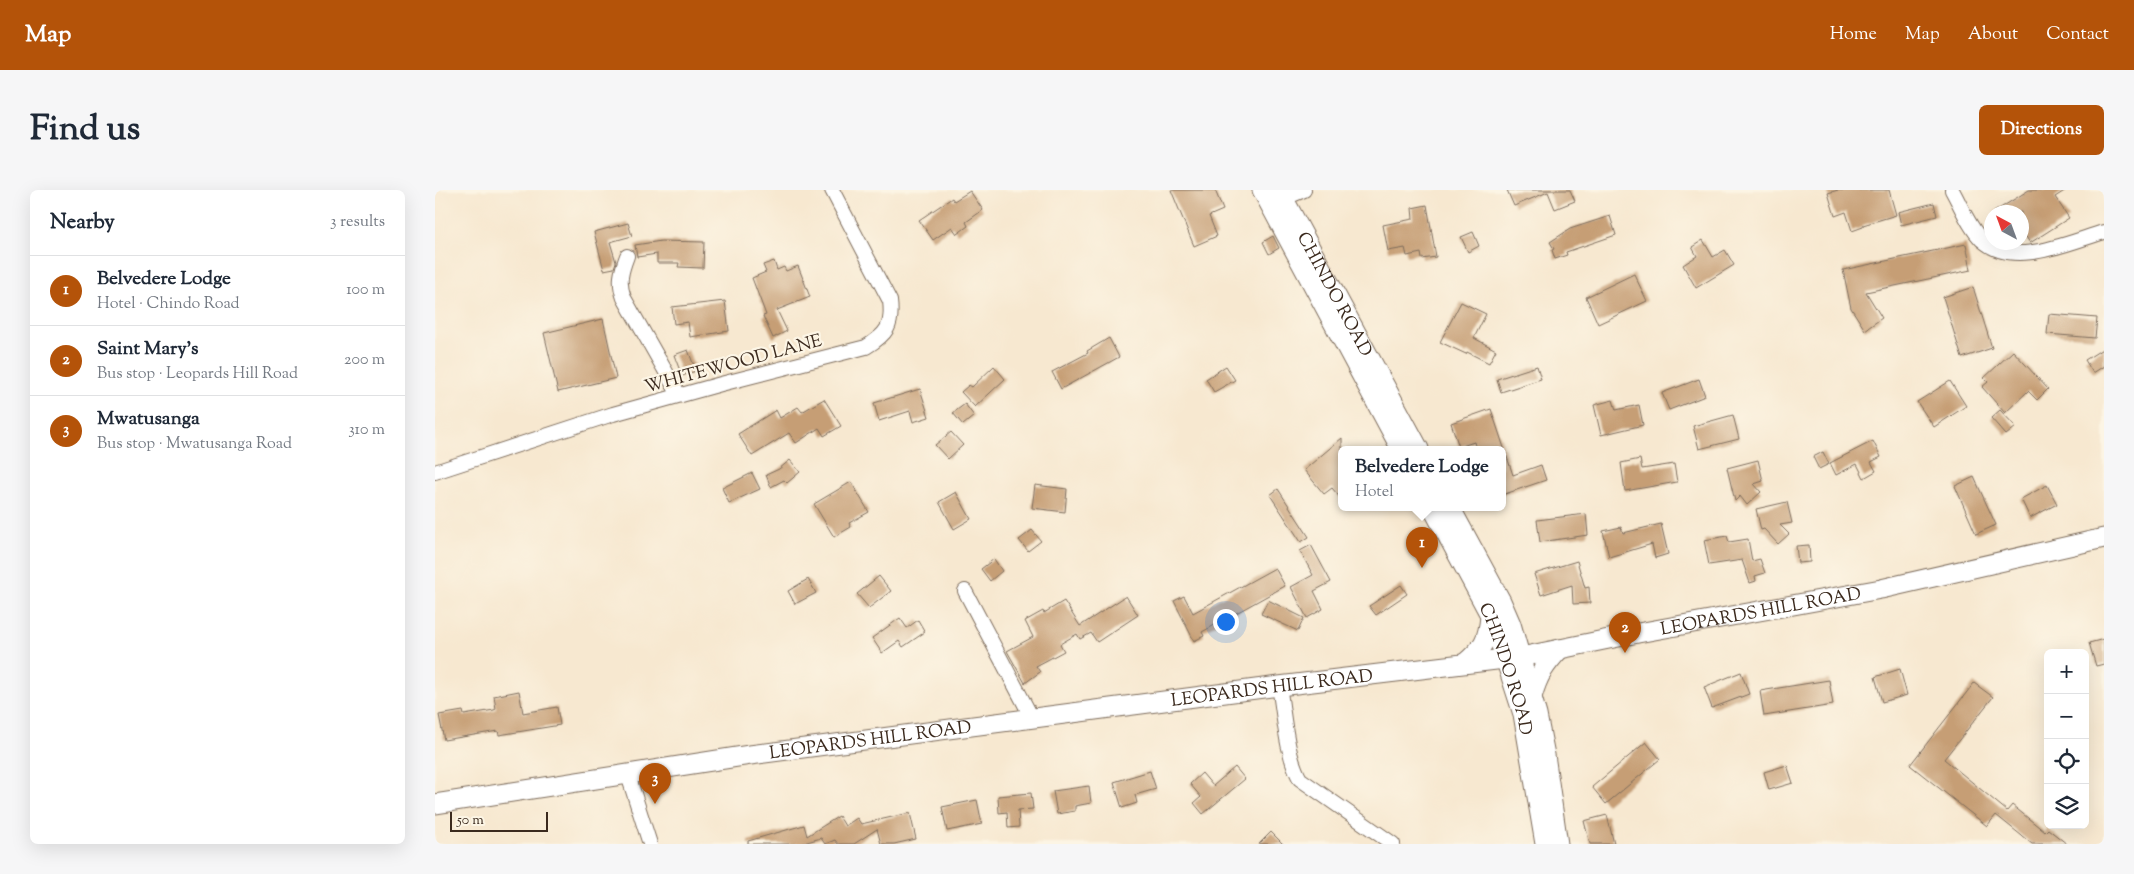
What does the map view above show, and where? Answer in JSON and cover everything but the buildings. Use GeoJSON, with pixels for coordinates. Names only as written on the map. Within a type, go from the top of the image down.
{"type":"FeatureCollection","features":[{"type":"Feature","properties":{"kind":"main road","name":"CHINDO ROAD"},"geometry":{"type":"LineString","coordinates":[[1273,196],[1399,446]]}},
{"type":"Feature","properties":{"kind":"main road","name":"CHINDO ROAD"},"geometry":{"type":"LineString","coordinates":[[1273,196],[1417,446]]}},
{"type":"Feature","properties":{"kind":"main road","name":"CHINDO ROAD"},"geometry":{"type":"LineString","coordinates":[[1434,511],[1512,658],[1545,755],[1558,844]]}},
{"type":"Feature","properties":{"kind":"main road","name":"CHINDO ROAD"},"geometry":{"type":"LineString","coordinates":[[1452,511],[1501,601],[1511,624],[1512,658]]}},
{"type":"Feature","properties":{"kind":"main road","name":"LEOPARDS HILL ROAD"},"geometry":{"type":"LineString","coordinates":[[435,804],[750,755],[1279,686],[1512,658],[1881,589],[2104,538]]}},
{"type":"Feature","properties":{"kind":"main road"},"geometry":{"type":"LineString","coordinates":[[1465,664],[1479,651],[1489,634],[1490,615]]}},
{"type":"Feature","properties":{"kind":"main road"},"geometry":{"type":"LineString","coordinates":[[1511,624],[1525,637],[1541,646],[1560,649]]}},
{"type":"Feature","properties":{"kind":"main road"},"geometry":{"type":"LineString","coordinates":[[1465,664],[1485,666],[1504,677],[1524,695],[1547,663],[1560,649]]}},
{"type":"Feature","properties":{"kind":"main road","name":"CHINDO ROAD"},"geometry":{"type":"LineString","coordinates":[[1524,695],[1523,714],[1545,844]]}},
{"type":"Feature","properties":{"kind":"street","name":"WHITEWOOD LANE"},"geometry":{"type":"LineString","coordinates":[[435,472],[613,414],[679,395],[867,347],[880,339],[889,328],[892,314],[890,301],[832,190]]}},
{"type":"Feature","properties":{"kind":"street"},"geometry":{"type":"LineString","coordinates":[[1273,196],[1304,190]]}},
{"type":"Feature","properties":{"kind":"street"},"geometry":{"type":"LineString","coordinates":[[1953,190],[1972,226],[1982,240],[1997,250],[2012,254],[2030,253],[2104,232]]}},
{"type":"Feature","properties":{"kind":"street"},"geometry":{"type":"LineString","coordinates":[[627,256],[620,275],[619,286],[679,395]]}},
{"type":"Feature","properties":{"kind":"street"},"geometry":{"type":"LineString","coordinates":[[965,591],[1032,718]]}},
{"type":"Feature","properties":{"kind":"street"},"geometry":{"type":"LineString","coordinates":[[1279,686],[1291,757],[1294,769],[1300,779],[1393,844]]}},
{"type":"Feature","properties":{"kind":"street"},"geometry":{"type":"LineString","coordinates":[[628,775],[650,844]]}},
{"type":"Feature","properties":{"kind":"place","name":"Belvedere Lodge"},"geometry":{"type":"Point","coordinates":[1422,568]}},
{"type":"Feature","properties":{"kind":"place","name":"Saint Mary's"},"geometry":{"type":"Point","coordinates":[1625,653]}},
{"type":"Feature","properties":{"kind":"place","name":"Mwatusanga"},"geometry":{"type":"Point","coordinates":[655,804]}}]}
